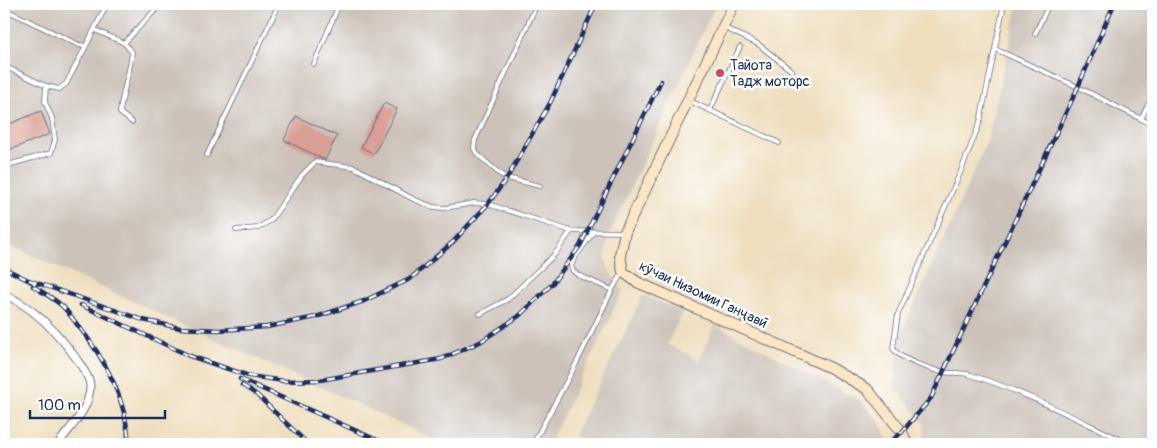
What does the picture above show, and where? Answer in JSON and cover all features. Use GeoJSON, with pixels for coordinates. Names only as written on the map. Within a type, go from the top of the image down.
{"type":"FeatureCollection","features":[{"type":"Feature","properties":{"kind":"main road","name":"кӯчаи Низомии Ганҷавӣ"},"geometry":{"type":"LineString","coordinates":[[734,4],[625,232],[620,255],[623,272],[637,282],[831,368],[867,389],[902,432],[907,444]]}},
{"type":"Feature","properties":{"kind":"street"},"geometry":{"type":"LineString","coordinates":[[4,294],[42,318],[66,343],[89,378],[91,385],[89,396],[83,410],[58,444]]}},
{"type":"Feature","properties":{"kind":"lane"},"geometry":{"type":"LineString","coordinates":[[4,66],[46,86],[59,90],[66,84],[107,4]]}},
{"type":"Feature","properties":{"kind":"lane"},"geometry":{"type":"LineString","coordinates":[[124,43],[161,4]]}},
{"type":"Feature","properties":{"kind":"lane"},"geometry":{"type":"LineString","coordinates":[[208,155],[279,4]]}},
{"type":"Feature","properties":{"kind":"lane"},"geometry":{"type":"LineString","coordinates":[[314,64],[339,6],[328,4]]}},
{"type":"Feature","properties":{"kind":"lane"},"geometry":{"type":"LineString","coordinates":[[537,4],[475,140],[474,148],[500,174],[507,178],[540,186]]}},
{"type":"Feature","properties":{"kind":"lane"},"geometry":{"type":"LineString","coordinates":[[1004,4],[980,122],[961,171],[898,314],[895,353],[901,358],[943,372],[969,374],[1025,396],[1130,444]]}},
{"type":"Feature","properties":{"kind":"lane"},"geometry":{"type":"LineString","coordinates":[[1035,34],[1049,4]]}},
{"type":"Feature","properties":{"kind":"lane"},"geometry":{"type":"LineString","coordinates":[[4,9],[79,45],[86,46]]}},
{"type":"Feature","properties":{"kind":"lane"},"geometry":{"type":"LineString","coordinates":[[723,27],[758,44],[792,71]]}},
{"type":"Feature","properties":{"kind":"lane"},"geometry":{"type":"LineString","coordinates":[[95,30],[124,43],[132,52],[120,113],[132,122]]}},
{"type":"Feature","properties":{"kind":"lane"},"geometry":{"type":"LineString","coordinates":[[710,110],[740,47]]}},
{"type":"Feature","properties":{"kind":"lane"},"geometry":{"type":"LineString","coordinates":[[995,49],[1078,86],[1153,125]]}},
{"type":"Feature","properties":{"kind":"lane"},"geometry":{"type":"LineString","coordinates":[[4,166],[51,153],[55,140],[52,118],[45,102],[46,86]]}},
{"type":"Feature","properties":{"kind":"lane"},"geometry":{"type":"LineString","coordinates":[[1141,118],[1153,95]]}},
{"type":"Feature","properties":{"kind":"lane"},"geometry":{"type":"LineString","coordinates":[[688,100],[779,143]]}},
{"type":"Feature","properties":{"kind":"lane"},"geometry":{"type":"LineString","coordinates":[[236,230],[258,228],[270,220],[302,175],[315,162],[354,166],[413,199],[433,206],[444,208],[474,203],[488,204],[571,231],[625,232]]}},
{"type":"Feature","properties":{"kind":"lane"},"geometry":{"type":"LineString","coordinates":[[480,314],[508,299],[555,254],[571,231]]}},
{"type":"Feature","properties":{"kind":"lane"},"geometry":{"type":"LineString","coordinates":[[594,231],[571,266],[573,272],[578,275],[612,290]]}},
{"type":"Feature","properties":{"kind":"lane"},"geometry":{"type":"LineString","coordinates":[[534,444],[623,272]]}},
{"type":"Feature","properties":{"kind":"shaded area"},"geometry":{"type":"Polygon","coordinates":[[[4,4],[716,4],[609,235],[605,257],[611,274],[623,291],[549,444],[445,444],[4,243],[4,4]]]}},
{"type":"Feature","properties":{"kind":"shaded area"},"geometry":{"type":"Polygon","coordinates":[[[1018,4],[1153,4],[1153,444],[924,444],[925,425],[894,385],[900,336],[987,142],[1018,4]]]}},
{"type":"Feature","properties":{"kind":"shaded area"},"geometry":{"type":"Polygon","coordinates":[[[643,295],[683,312],[667,344],[699,360],[715,325],[859,400],[879,421],[889,444],[595,444],[574,436],[643,295]]]}},
{"type":"Feature","properties":{"kind":"building"},"geometry":{"type":"Polygon","coordinates":[[[384,103],[397,109],[374,154],[361,147],[384,103]]]}},
{"type":"Feature","properties":{"kind":"building"},"geometry":{"type":"Polygon","coordinates":[[[41,111],[50,134],[4,152],[4,126],[41,111]]]}},
{"type":"Feature","properties":{"kind":"building"},"geometry":{"type":"Polygon","coordinates":[[[296,116],[337,136],[325,160],[284,140],[296,116]]]}},
{"type":"Feature","properties":{"kind":"railway"},"geometry":{"type":"LineString","coordinates":[[29,280],[143,320],[180,328],[218,330],[267,327],[316,317],[364,301],[410,279],[453,242],[488,204],[507,178],[550,103],[596,4]]}},
{"type":"Feature","properties":{"kind":"railway"},"geometry":{"type":"LineString","coordinates":[[888,444],[902,432],[931,398],[1078,87],[1114,4]]}},
{"type":"Feature","properties":{"kind":"railway"},"geometry":{"type":"LineString","coordinates":[[187,355],[249,376],[284,381],[320,380],[441,359],[480,342],[519,316],[552,284],[580,246],[661,81]]}},
{"type":"Feature","properties":{"kind":"railway"},"geometry":{"type":"LineString","coordinates":[[4,268],[36,284]]}},
{"type":"Feature","properties":{"kind":"railway"},"geometry":{"type":"LineString","coordinates":[[33,286],[63,307],[96,350],[119,395],[124,411],[129,444]]}},
{"type":"Feature","properties":{"kind":"railway"},"geometry":{"type":"LineString","coordinates":[[81,305],[192,357]]}},
{"type":"Feature","properties":{"kind":"railway"},"geometry":{"type":"LineString","coordinates":[[240,379],[386,444]]}},
{"type":"Feature","properties":{"kind":"railway"},"geometry":{"type":"LineString","coordinates":[[242,385],[257,395],[308,444]]}},
{"type":"Feature","properties":{"kind":"place","name":"Тайота Тадж моторс"},"geometry":{"type":"Point","coordinates":[720,73]}}]}
